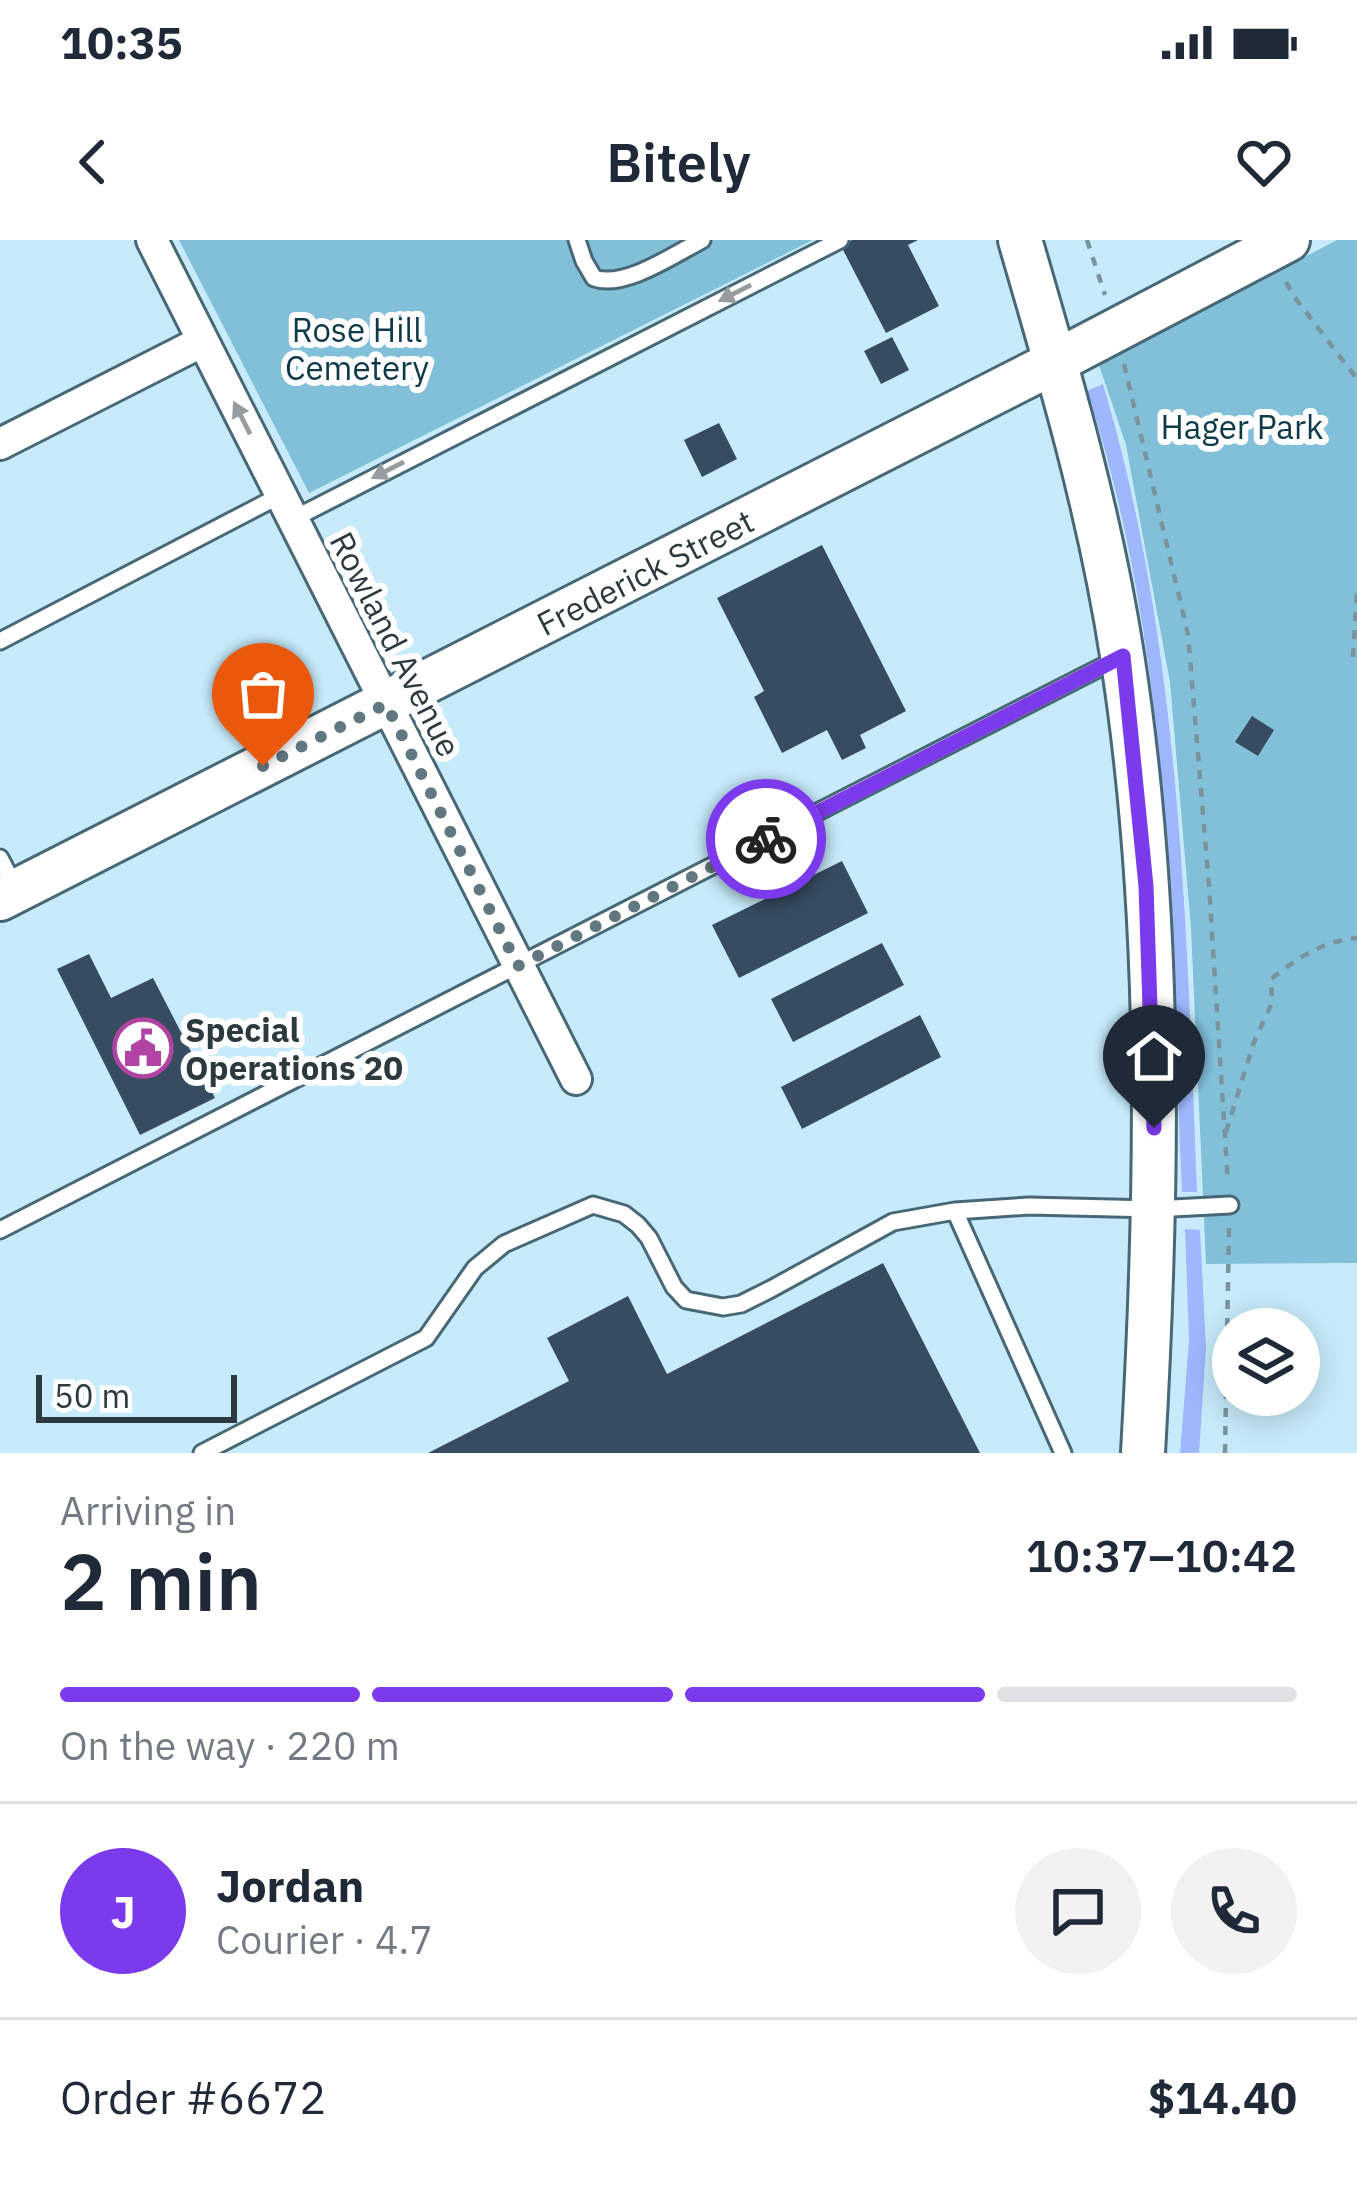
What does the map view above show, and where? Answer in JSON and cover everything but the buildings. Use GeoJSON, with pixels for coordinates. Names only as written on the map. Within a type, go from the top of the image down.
{"type":"FeatureCollection","features":[{"type":"Feature","properties":{"kind":"main road"},"geometry":{"type":"LineString","coordinates":[[1020,240],[1089,486],[1123,656],[1146,886],[1153,1048],[1154,1209],[1143,1453]]}},
{"type":"Feature","properties":{"kind":"main road","name":"Frederick Street"},"geometry":{"type":"LineString","coordinates":[[6,882],[386,704],[1278,245]]}},
{"type":"Feature","properties":{"kind":"street","name":"Rowland Avenue"},"geometry":{"type":"LineString","coordinates":[[152,240],[576,1079]]}},
{"type":"Feature","properties":{"kind":"street"},"geometry":{"type":"LineString","coordinates":[[0,444],[203,341]]}},
{"type":"Feature","properties":{"kind":"lane"},"geometry":{"type":"LineString","coordinates":[[577,240],[594,278],[607,283],[702,240]]}},
{"type":"Feature","properties":{"kind":"lane"},"geometry":{"type":"LineString","coordinates":[[0,641],[840,240]]}},
{"type":"Feature","properties":{"kind":"lane"},"geometry":{"type":"LineString","coordinates":[[0,1230],[1123,656]]}},
{"type":"Feature","properties":{"kind":"lane"},"geometry":{"type":"LineString","coordinates":[[202,1453],[224,1449],[426,1338],[475,1268],[504,1244],[593,1205],[625,1214],[638,1225],[686,1300],[723,1307],[771,1289],[893,1222],[955,1211],[1029,1206],[1154,1209],[1230,1205]]}},
{"type":"Feature","properties":{"kind":"lane"},"geometry":{"type":"LineString","coordinates":[[955,1211],[1063,1453]]}},
{"type":"Feature","properties":{"kind":"path"},"geometry":{"type":"LineString","coordinates":[[1087,240],[1115,329],[1188,634],[1230,1205],[1225,1453]]}},
{"type":"Feature","properties":{"kind":"path"},"geometry":{"type":"LineString","coordinates":[[1278,245],[1296,299],[1357,379]]}},
{"type":"Feature","properties":{"kind":"path"},"geometry":{"type":"LineString","coordinates":[[1353,657],[1357,593]]}},
{"type":"Feature","properties":{"kind":"path"},"geometry":{"type":"LineString","coordinates":[[1224,1144],[1254,1042],[1272,1003],[1271,979],[1304,953],[1357,938]]}},
{"type":"Feature","properties":{"kind":"green space","name":"Rose Hill Cemetery"},"geometry":{"type":"Polygon","coordinates":[[[179,240],[813,240],[309,493],[179,240]]]}},
{"type":"Feature","properties":{"kind":"green space","name":"Hager Park"},"geometry":{"type":"Polygon","coordinates":[[[1337,240],[1357,240],[1357,1263],[1206,1264],[1191,928],[1170,682],[1126,445],[1099,365],[1337,240]]]}},
{"type":"Feature","properties":{"kind":"shaded area"},"geometry":{"type":"Polygon","coordinates":[[[1103,384],[1129,483],[1164,683],[1183,886],[1197,1192],[1182,1192],[1169,889],[1151,687],[1115,489],[1087,391],[1103,384]]]}},
{"type":"Feature","properties":{"kind":"shaded area"},"geometry":{"type":"Polygon","coordinates":[[[1185,1229],[1200,1230],[1206,1348],[1199,1453],[1180,1453],[1189,1341],[1185,1229]]]}},
{"type":"Feature","properties":{"kind":"way so far"},"geometry":{"type":"LineString","coordinates":[[263,766],[386,704],[518,966],[766,839]]}},
{"type":"Feature","properties":{"kind":"place","name":"Special Operations 20"},"geometry":{"type":"Point","coordinates":[143,1048]}},
{"type":"Feature","properties":{"kind":"route"},"geometry":{"type":"LineString","coordinates":[[766,839],[1123,656],[1146,886],[1154,1128]]}}]}
